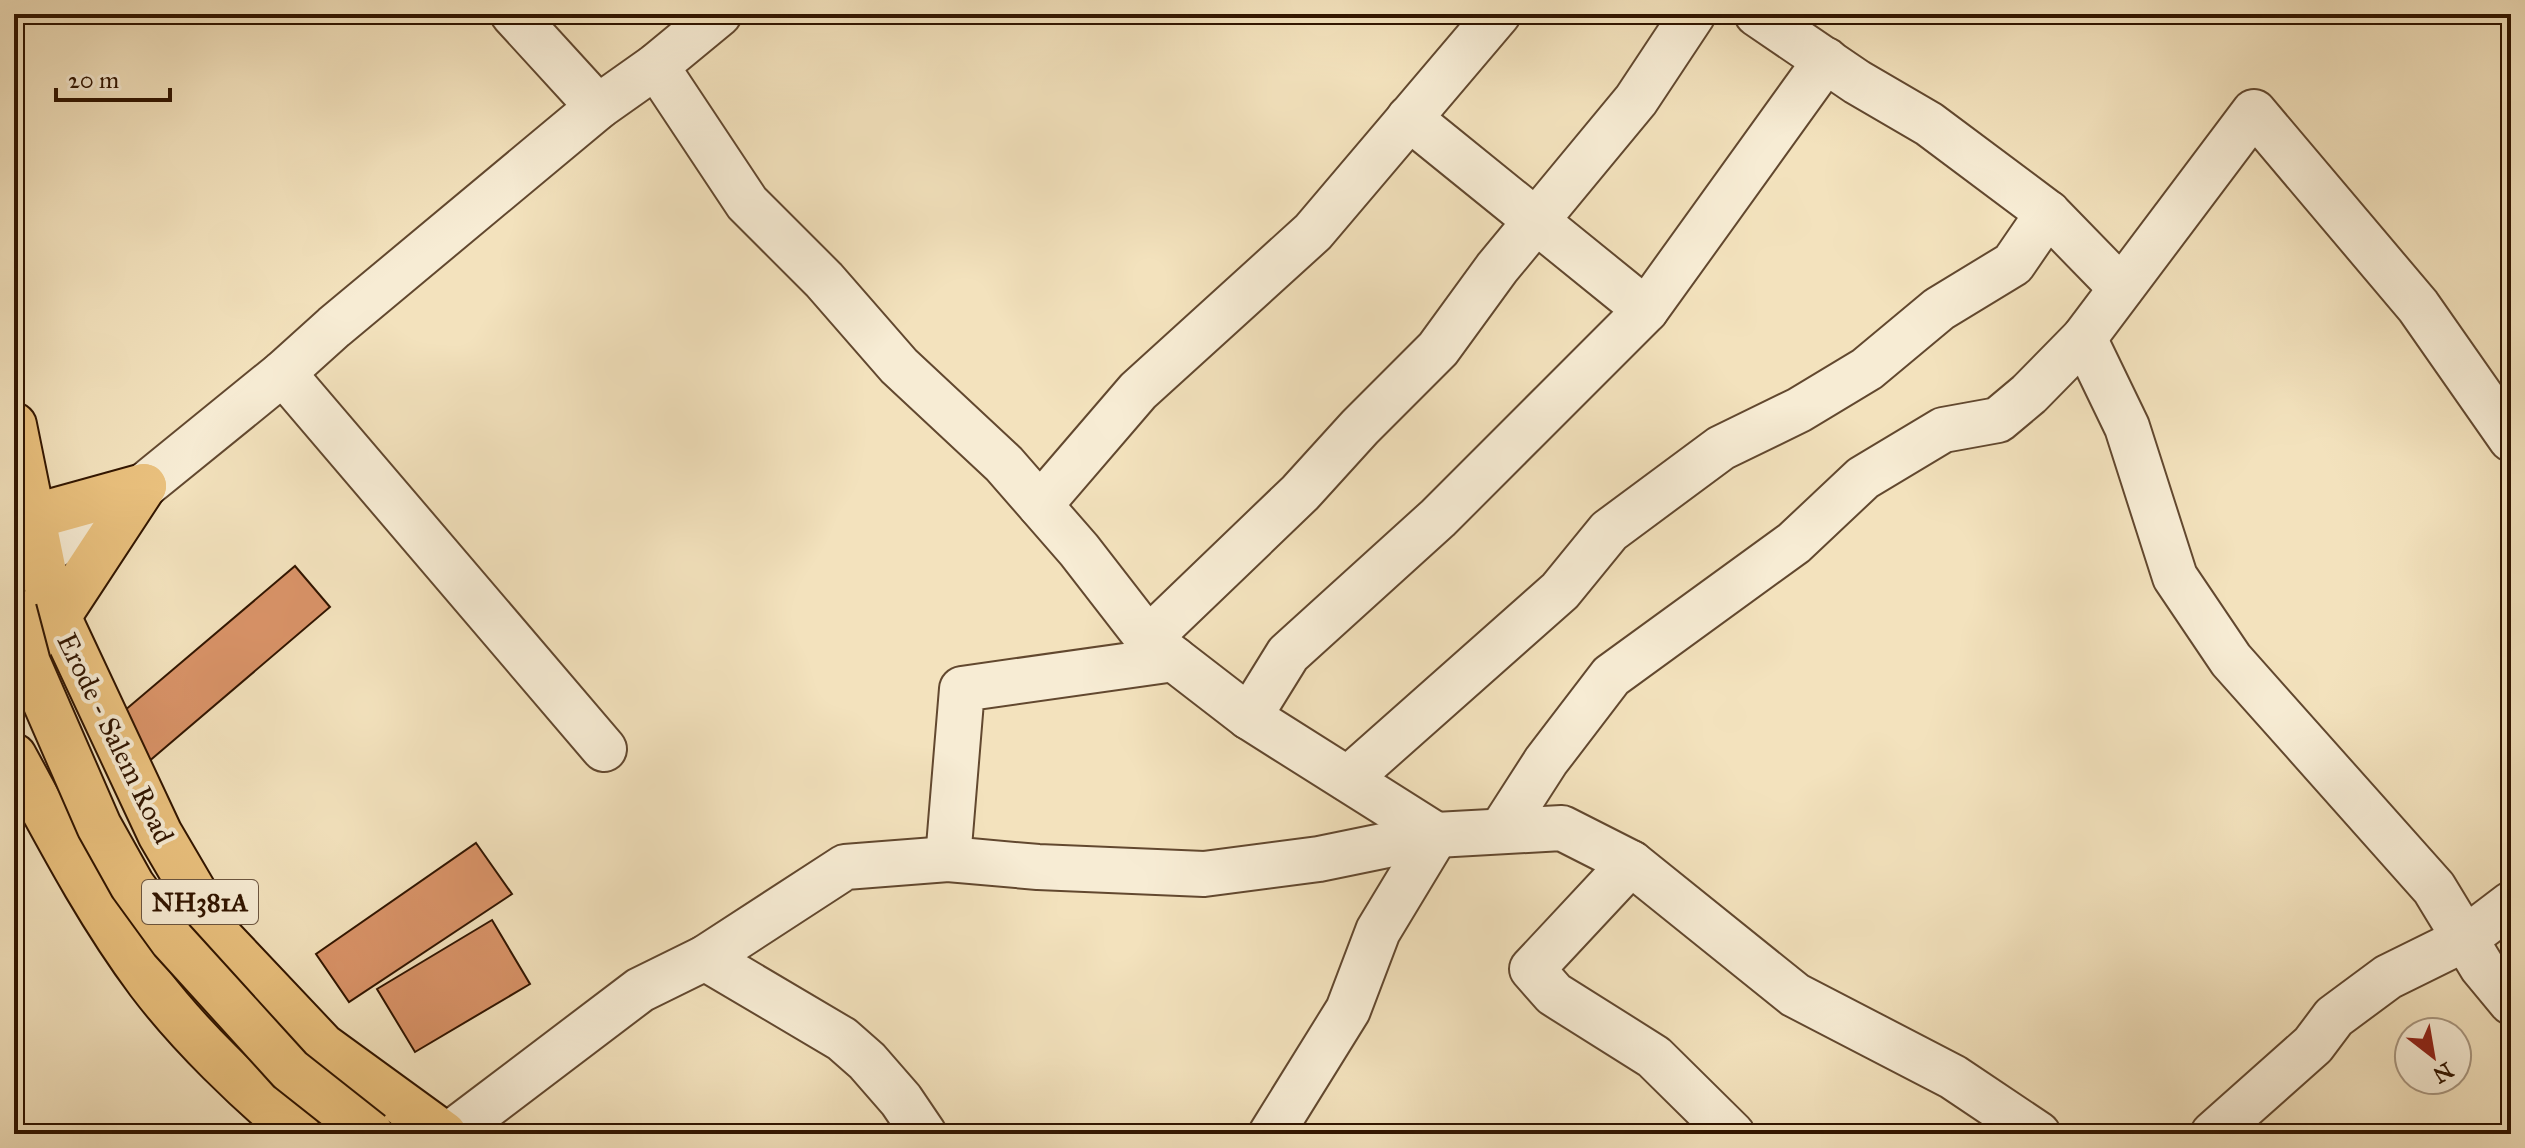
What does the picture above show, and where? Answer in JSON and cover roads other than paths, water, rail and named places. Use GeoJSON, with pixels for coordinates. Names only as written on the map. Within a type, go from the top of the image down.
{"type":"FeatureCollection","features":[{"type":"Feature","properties":{"kind":"main road","name":"Erode - Salem Road"},"geometry":{"type":"LineString","coordinates":[[14,425],[29,535],[49,597],[160,834],[221,938],[323,1046],[444,1134]]}},
{"type":"Feature","properties":{"kind":"main road"},"geometry":{"type":"LineString","coordinates":[[29,535],[144,486]]}},
{"type":"Feature","properties":{"kind":"main road"},"geometry":{"type":"LineString","coordinates":[[14,659],[58,617],[144,486]]}},
{"type":"Feature","properties":{"kind":"main road"},"geometry":{"type":"LineString","coordinates":[[14,610],[28,663],[99,826],[132,885],[172,940],[290,1070],[371,1134]]}},
{"type":"Feature","properties":{"kind":"main road","name":"NH381A"},"geometry":{"type":"LineString","coordinates":[[14,756],[84,884],[150,982],[225,1067],[299,1134]]}},
{"type":"Feature","properties":{"kind":"street"},"geometry":{"type":"LineString","coordinates":[[513,14],[598,107]]}},
{"type":"Feature","properties":{"kind":"street"},"geometry":{"type":"LineString","coordinates":[[144,486],[598,107],[656,66],[719,14]]}},
{"type":"Feature","properties":{"kind":"street"},"geometry":{"type":"LineString","coordinates":[[1040,505],[1138,391],[1313,232],[1498,14]]}},
{"type":"Feature","properties":{"kind":"street"},"geometry":{"type":"LineString","coordinates":[[948,859],[962,689],[1161,649],[1360,427],[1438,349],[1536,219],[1636,100],[1693,14]]}},
{"type":"Feature","properties":{"kind":"street"},"geometry":{"type":"LineString","coordinates":[[1757,14],[1857,82],[1929,124],[2048,213],[2121,288]]}},
{"type":"Feature","properties":{"kind":"street"},"geometry":{"type":"LineString","coordinates":[[1249,717],[1288,654],[1427,528],[1646,310],[1826,60]]}},
{"type":"Feature","properties":{"kind":"street"},"geometry":{"type":"LineString","coordinates":[[656,66],[747,203],[824,280],[899,366],[1004,464],[1161,649],[1249,717],[1436,835]]}},
{"type":"Feature","properties":{"kind":"street"},"geometry":{"type":"LineString","coordinates":[[1501,831],[1546,761],[1611,676],[1794,543],[1863,478],[1943,430],[1998,420],[2029,394],[2084,338],[2254,112],[2418,306],[2511,439]]}},
{"type":"Feature","properties":{"kind":"street"},"geometry":{"type":"LineString","coordinates":[[1409,118],[1646,310]]}},
{"type":"Feature","properties":{"kind":"street"},"geometry":{"type":"LineString","coordinates":[[1348,779],[1560,591],[1609,531],[1721,448],[1799,410],[1867,369],[1939,309],[2013,264],[2048,213]]}},
{"type":"Feature","properties":{"kind":"street"},"geometry":{"type":"LineString","coordinates":[[2084,338],[2127,427],[2175,577],[2231,660],[2434,888],[2482,967],[2511,1002]]}},
{"type":"Feature","properties":{"kind":"street"},"geometry":{"type":"LineString","coordinates":[[283,373],[604,749]]}},
{"type":"Feature","properties":{"kind":"street"},"geometry":{"type":"LineString","coordinates":[[450,1134],[640,990],[705,958],[845,867],[948,859],[1038,867],[1204,874],[1319,859],[1436,835],[1562,828],[1631,863],[1795,995],[1953,1077],[2038,1134]]}},
{"type":"Feature","properties":{"kind":"street"},"geometry":{"type":"LineString","coordinates":[[1271,1134],[1348,1010],[1378,931],[1436,835]]}},
{"type":"Feature","properties":{"kind":"street"},"geometry":{"type":"LineString","coordinates":[[1631,863],[1532,969],[1554,994],[1654,1057],[1732,1134]]}},
{"type":"Feature","properties":{"kind":"street"},"geometry":{"type":"LineString","coordinates":[[2213,1134],[2313,1045],[2334,1017],[2388,977],[2465,939],[2511,904]]}},
{"type":"Feature","properties":{"kind":"street"},"geometry":{"type":"LineString","coordinates":[[705,958],[842,1039],[867,1061],[901,1100],[924,1134]]}}]}
